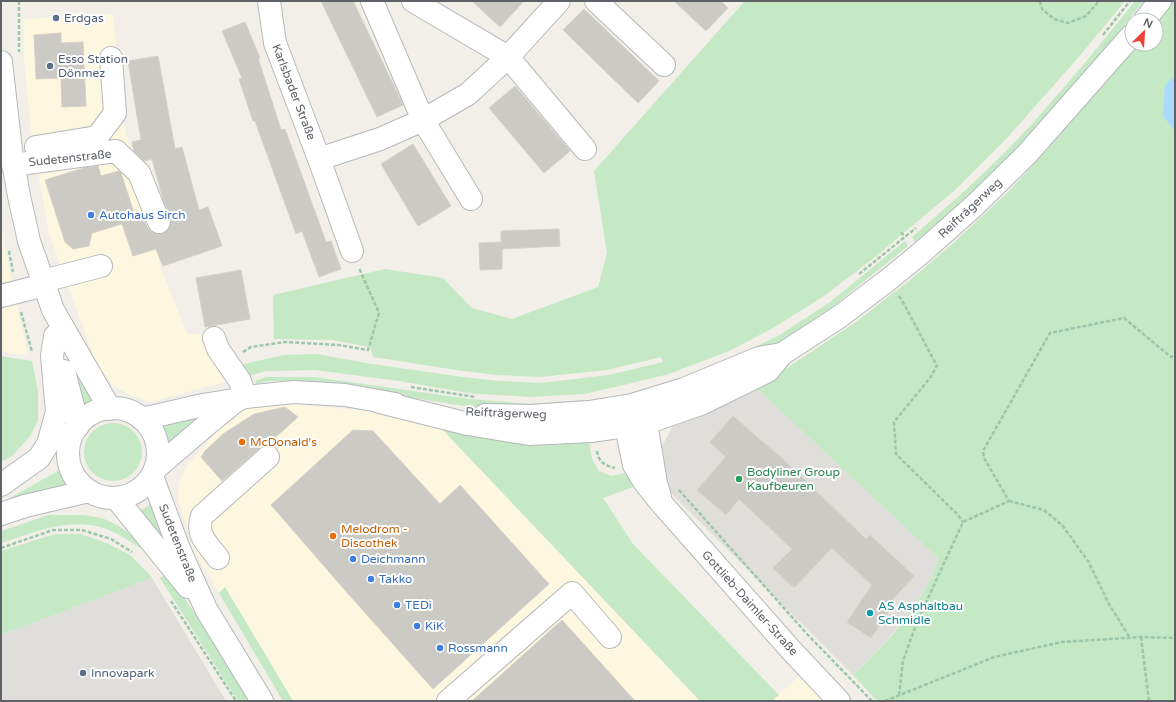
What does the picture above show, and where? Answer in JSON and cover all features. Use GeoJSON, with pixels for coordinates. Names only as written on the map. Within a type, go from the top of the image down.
{"type":"FeatureCollection","features":[{"type":"Feature","properties":{"kind":"street","name":"Karlsbader Straße"},"geometry":{"type":"LineString","coordinates":[[269,1],[274,43],[319,159],[352,251]]}},
{"type":"Feature","properties":{"kind":"street"},"geometry":{"type":"LineString","coordinates":[[372,1],[423,120],[471,199]]}},
{"type":"Feature","properties":{"kind":"street"},"geometry":{"type":"LineString","coordinates":[[413,1],[440,7],[508,57],[585,149]]}},
{"type":"Feature","properties":{"kind":"street"},"geometry":{"type":"LineString","coordinates":[[319,159],[380,140],[423,120],[468,94],[508,57],[559,1]]}},
{"type":"Feature","properties":{"kind":"street"},"geometry":{"type":"LineString","coordinates":[[596,1],[664,65]]}},
{"type":"Feature","properties":{"kind":"street"},"geometry":{"type":"LineString","coordinates":[[1151,12],[1160,1]]}},
{"type":"Feature","properties":{"kind":"street","name":"Reifträgerweg"},"geometry":{"type":"LineString","coordinates":[[142,419],[242,398],[294,392],[345,395],[380,402],[468,424],[529,434],[591,431],[636,424],[703,403],[768,371],[782,354],[839,317],[921,253],[974,206],[1027,154],[1124,44]]}},
{"type":"Feature","properties":{"kind":"street","name":"Sudetenstraße"},"geometry":{"type":"LineString","coordinates":[[12,157],[97,137],[115,113],[111,58]]}},
{"type":"Feature","properties":{"kind":"street","name":"Sudetenstraße"},"geometry":{"type":"LineString","coordinates":[[10,60],[12,157],[29,241],[53,310],[110,409]]}},
{"type":"Feature","properties":{"kind":"street","name":"Sudetenstraße"},"geometry":{"type":"LineString","coordinates":[[12,157],[116,152],[139,173],[159,222]]}},
{"type":"Feature","properties":{"kind":"street"},"geometry":{"type":"LineString","coordinates":[[9,294],[101,266]]}},
{"type":"Feature","properties":{"kind":"street","name":"Sudetenstraße"},"geometry":{"type":"LineString","coordinates":[[53,310],[55,336],[78,426]]}},
{"type":"Feature","properties":{"kind":"street"},"geometry":{"type":"LineString","coordinates":[[1,485],[39,458],[48,444],[57,412],[52,356],[55,336]]}},
{"type":"Feature","properties":{"kind":"street"},"geometry":{"type":"LineString","coordinates":[[154,472],[158,458],[157,445],[152,431],[142,419],[135,414],[110,409],[101,410],[92,414],[78,426],[70,441],[68,453],[70,464],[80,484],[89,491],[102,497],[116,498],[132,494],[144,486],[154,472],[210,422],[242,398],[240,381],[218,349],[214,338]]}},
{"type":"Feature","properties":{"kind":"street","name":"Reifträgerweg"},"geometry":{"type":"LineString","coordinates":[[380,402],[490,415],[530,416],[589,412],[632,405],[684,389],[759,358],[782,354]]}},
{"type":"Feature","properties":{"kind":"street","name":"Gottlieb-Daimler-Straße"},"geometry":{"type":"LineString","coordinates":[[632,405],[636,424],[634,465],[645,484],[791,650],[839,701]]}},
{"type":"Feature","properties":{"kind":"street"},"geometry":{"type":"LineString","coordinates":[[1,491],[68,453]]}},
{"type":"Feature","properties":{"kind":"street"},"geometry":{"type":"LineString","coordinates":[[218,558],[201,534],[199,524],[202,516],[268,457]]}},
{"type":"Feature","properties":{"kind":"street","name":"Sudetenstraße"},"geometry":{"type":"LineString","coordinates":[[154,472],[179,548],[206,609],[262,701]]}},
{"type":"Feature","properties":{"kind":"street"},"geometry":{"type":"LineString","coordinates":[[1,514],[25,506],[89,491]]}},
{"type":"Feature","properties":{"kind":"street","name":"Sudetenstraße"},"geometry":{"type":"LineString","coordinates":[[116,498],[163,558],[206,609]]}},
{"type":"Feature","properties":{"kind":"street"},"geometry":{"type":"LineString","coordinates":[[448,701],[572,593],[610,637]]}},
{"type":"Feature","properties":{"kind":"path"},"geometry":{"type":"LineString","coordinates":[[10,60],[19,1]]}},
{"type":"Feature","properties":{"kind":"path"},"geometry":{"type":"LineString","coordinates":[[1040,1],[1042,8],[1054,19],[1068,23],[1086,16],[1099,1]]}},
{"type":"Feature","properties":{"kind":"path"},"geometry":{"type":"LineString","coordinates":[[1101,37],[1130,1]]}},
{"type":"Feature","properties":{"kind":"path"},"geometry":{"type":"LineString","coordinates":[[858,274],[917,227]]}},
{"type":"Feature","properties":{"kind":"path"},"geometry":{"type":"LineString","coordinates":[[8,247],[9,294],[21,311],[34,358]]}},
{"type":"Feature","properties":{"kind":"path"},"geometry":{"type":"LineString","coordinates":[[227,362],[252,347],[285,342],[339,345],[368,350],[379,313],[352,251]]}},
{"type":"Feature","properties":{"kind":"path"},"geometry":{"type":"LineString","coordinates":[[904,304],[936,366],[930,378],[894,422],[896,454],[958,514],[963,522]]}},
{"type":"Feature","properties":{"kind":"path"},"geometry":{"type":"LineString","coordinates":[[1009,501],[984,458],[983,452],[1050,332],[1124,318],[1171,357],[1175,354]]}},
{"type":"Feature","properties":{"kind":"path"},"geometry":{"type":"LineString","coordinates":[[406,386],[476,397]]}},
{"type":"Feature","properties":{"kind":"path"},"geometry":{"type":"LineString","coordinates":[[899,695],[903,661],[917,622],[963,522],[1009,501],[1044,510],[1062,525],[1088,561],[1109,604],[1130,638]]}},
{"type":"Feature","properties":{"kind":"path"},"geometry":{"type":"LineString","coordinates":[[1,548],[53,530],[82,530],[111,539],[137,556]]}},
{"type":"Feature","properties":{"kind":"path"},"geometry":{"type":"LineString","coordinates":[[168,596],[236,701]]}},
{"type":"Feature","properties":{"kind":"path"},"geometry":{"type":"LineString","coordinates":[[1141,637],[1149,701]]}},
{"type":"Feature","properties":{"kind":"path"},"geometry":{"type":"LineString","coordinates":[[885,701],[994,657],[1062,642],[1141,637],[1175,638]]}},
{"type":"Feature","properties":{"kind":"shaded area"},"geometry":{"type":"Polygon","coordinates":[[[113,14],[121,113],[137,175],[161,248],[158,261],[187,334],[209,335],[235,379],[150,402],[128,394],[113,385],[97,365],[49,234],[31,131],[24,59],[24,19],[113,14]]]}},
{"type":"Feature","properties":{"kind":"shaded area"},"geometry":{"type":"Polygon","coordinates":[[[1,229],[28,355],[11,354],[1,351],[1,229]]]}},
{"type":"Feature","properties":{"kind":"shaded area"},"geometry":{"type":"Polygon","coordinates":[[[755,387],[938,558],[929,582],[910,613],[877,651],[853,675],[661,483],[662,446],[673,426],[755,387]]]}},
{"type":"Feature","properties":{"kind":"shaded area"},"geometry":{"type":"Polygon","coordinates":[[[294,404],[379,412],[440,427],[700,701],[293,701],[225,587],[219,593],[193,547],[178,499],[179,482],[187,465],[218,431],[243,409],[294,404]]]}},
{"type":"Feature","properties":{"kind":"shaded area","name":"Innovapark"},"geometry":{"type":"Polygon","coordinates":[[[152,578],[226,701],[1,701],[1,635],[152,578]]]}},
{"type":"Feature","properties":{"kind":"shaded area"},"geometry":{"type":"Polygon","coordinates":[[[801,674],[825,701],[772,701],[779,695],[801,674]]]}},
{"type":"Feature","properties":{"kind":"green space"},"geometry":{"type":"Polygon","coordinates":[[[743,1],[1125,1],[1078,58],[1007,138],[955,190],[875,257],[824,296],[773,328],[729,351],[669,374],[628,384],[584,394],[529,397],[468,393],[399,381],[315,370],[266,371],[243,377],[236,366],[283,355],[317,354],[372,364],[463,377],[499,381],[541,383],[609,375],[663,362],[661,357],[607,370],[540,377],[498,375],[463,371],[373,357],[370,347],[332,340],[274,339],[273,295],[385,269],[443,278],[472,308],[512,319],[598,287],[607,253],[594,171],[744,2],[743,1]]]}},
{"type":"Feature","properties":{"kind":"green space"},"geometry":{"type":"Polygon","coordinates":[[[1135,1],[1144,1],[1135,12],[1126,12],[1135,1]]]}},
{"type":"Feature","properties":{"kind":"green space"},"geometry":{"type":"Polygon","coordinates":[[[1171,1],[1175,1],[1175,701],[877,701],[853,675],[885,643],[914,607],[933,573],[938,558],[755,387],[772,378],[856,322],[909,281],[950,246],[1007,193],[1045,152],[1130,52],[1164,52],[1164,12],[1162,12],[1171,1]]]}},
{"type":"Feature","properties":{"kind":"green space"},"geometry":{"type":"Polygon","coordinates":[[[1124,15],[1124,25],[1089,68],[1016,150],[963,201],[915,242],[912,237],[1001,156],[1045,110],[1124,15]]]}},
{"type":"Feature","properties":{"kind":"green space"},"geometry":{"type":"Polygon","coordinates":[[[905,241],[908,246],[832,307],[780,342],[743,359],[742,353],[778,336],[830,302],[905,241]]]}},
{"type":"Feature","properties":{"kind":"green space"},"geometry":{"type":"Polygon","coordinates":[[[64,342],[95,404],[82,411],[64,342]]]}},
{"type":"Feature","properties":{"kind":"green space"},"geometry":{"type":"Polygon","coordinates":[[[1,356],[32,361],[38,391],[38,420],[31,435],[12,456],[1,462],[1,356]]]}},
{"type":"Feature","properties":{"kind":"green space"},"geometry":{"type":"Polygon","coordinates":[[[266,377],[315,377],[469,399],[530,404],[584,400],[585,407],[489,410],[314,382],[268,381],[256,384],[255,381],[266,377]]]}},
{"type":"Feature","properties":{"kind":"green space"},"geometry":{"type":"Polygon","coordinates":[[[198,412],[201,418],[169,446],[165,445],[160,432],[161,428],[198,412]]]}},
{"type":"Feature","properties":{"kind":"green space"},"geometry":{"type":"Polygon","coordinates":[[[107,423],[119,423],[129,427],[138,436],[142,446],[142,458],[134,473],[119,481],[107,481],[97,477],[88,468],[84,458],[84,446],[88,436],[97,427],[107,423]]]}},
{"type":"Feature","properties":{"kind":"green space"},"geometry":{"type":"Polygon","coordinates":[[[440,427],[588,438],[592,459],[599,471],[611,476],[625,473],[633,487],[603,498],[633,544],[779,695],[772,701],[700,701],[440,427]]]}},
{"type":"Feature","properties":{"kind":"green space"},"geometry":{"type":"Polygon","coordinates":[[[65,467],[67,476],[73,484],[1,503],[65,467]]]}},
{"type":"Feature","properties":{"kind":"green space"},"geometry":{"type":"Polygon","coordinates":[[[151,504],[171,547],[166,550],[138,512],[151,504]]]}},
{"type":"Feature","properties":{"kind":"green space"},"geometry":{"type":"Polygon","coordinates":[[[49,515],[84,515],[102,518],[117,525],[140,541],[150,554],[114,532],[86,524],[57,526],[1,543],[1,531],[49,515]]]}},
{"type":"Feature","properties":{"kind":"green space"},"geometry":{"type":"Polygon","coordinates":[[[55,534],[81,534],[109,544],[130,555],[152,578],[1,635],[1,551],[55,534]]]}},
{"type":"Feature","properties":{"kind":"green space"},"geometry":{"type":"Polygon","coordinates":[[[168,573],[250,701],[238,701],[160,578],[168,573]]]}},
{"type":"Feature","properties":{"kind":"green space"},"geometry":{"type":"Polygon","coordinates":[[[225,587],[293,701],[283,701],[219,593],[225,587]]]}},
{"type":"Feature","properties":{"kind":"water"},"geometry":{"type":"Polygon","coordinates":[[[1175,76],[1175,131],[1163,116],[1165,85],[1175,76]]]}},
{"type":"Feature","properties":{"kind":"building"},"geometry":{"type":"Polygon","coordinates":[[[321,1],[353,1],[403,105],[377,117],[321,1]]]}},
{"type":"Feature","properties":{"kind":"building"},"geometry":{"type":"Polygon","coordinates":[[[472,1],[524,1],[500,27],[472,1]]]}},
{"type":"Feature","properties":{"kind":"building"},"geometry":{"type":"Polygon","coordinates":[[[674,1],[721,1],[728,8],[706,31],[674,1]]]}},
{"type":"Feature","properties":{"kind":"building"},"geometry":{"type":"Polygon","coordinates":[[[584,9],[659,81],[638,103],[563,30],[584,9]]]}},
{"type":"Feature","properties":{"kind":"building"},"geometry":{"type":"Polygon","coordinates":[[[245,22],[260,58],[258,58],[281,130],[285,129],[326,242],[331,241],[341,269],[319,277],[302,231],[296,234],[255,121],[253,121],[239,79],[242,78],[222,31],[245,22]]]}},
{"type":"Feature","properties":{"kind":"building"},"geometry":{"type":"Polygon","coordinates":[[[61,33],[61,43],[83,42],[86,106],[62,107],[61,78],[36,79],[34,35],[61,33]]]}},
{"type":"Feature","properties":{"kind":"building"},"geometry":{"type":"Polygon","coordinates":[[[158,56],[175,149],[182,147],[199,210],[208,207],[222,246],[163,266],[156,249],[133,256],[122,224],[92,233],[89,246],[73,249],[65,242],[45,180],[84,168],[98,166],[101,176],[119,171],[121,173],[136,219],[143,217],[151,232],[157,234],[164,233],[169,229],[171,218],[163,199],[152,159],[144,161],[134,151],[132,142],[141,140],[128,61],[158,56]]]}},
{"type":"Feature","properties":{"kind":"building"},"geometry":{"type":"Polygon","coordinates":[[[515,86],[570,151],[544,173],[489,108],[515,86]]]}},
{"type":"Feature","properties":{"kind":"building"},"geometry":{"type":"Polygon","coordinates":[[[413,144],[451,206],[418,226],[381,164],[413,144]]]}},
{"type":"Feature","properties":{"kind":"building"},"geometry":{"type":"Polygon","coordinates":[[[559,229],[560,246],[502,249],[502,269],[480,270],[479,243],[501,242],[501,231],[559,229]]]}},
{"type":"Feature","properties":{"kind":"building"},"geometry":{"type":"Polygon","coordinates":[[[241,270],[250,319],[205,327],[196,278],[241,270]]]}},
{"type":"Feature","properties":{"kind":"building","name":"McDonald's"},"geometry":{"type":"Polygon","coordinates":[[[285,407],[298,417],[267,445],[260,448],[222,481],[201,457],[205,451],[223,434],[254,414],[285,407]]]}},
{"type":"Feature","properties":{"kind":"building"},"geometry":{"type":"Polygon","coordinates":[[[733,416],[786,462],[866,539],[870,535],[914,576],[890,602],[893,605],[871,638],[847,622],[872,585],[832,548],[794,588],[773,568],[792,549],[739,499],[726,515],[697,490],[726,457],[710,442],[733,416]]]}},
{"type":"Feature","properties":{"kind":"building"},"geometry":{"type":"Polygon","coordinates":[[[353,430],[373,431],[440,504],[460,485],[549,584],[433,689],[271,505],[353,430]]]}},
{"type":"Feature","properties":{"kind":"building"},"geometry":{"type":"Polygon","coordinates":[[[562,620],[635,701],[472,701],[562,620]]]}},
{"type":"Feature","properties":{"kind":"place","name":"Erdgas"},"geometry":{"type":"Point","coordinates":[56,18]}},
{"type":"Feature","properties":{"kind":"place","name":"Esso Station Dönmez"},"geometry":{"type":"Point","coordinates":[50,66]}},
{"type":"Feature","properties":{"kind":"place","name":"Autohaus Sirch"},"geometry":{"type":"Point","coordinates":[91,215]}},
{"type":"Feature","properties":{"kind":"place","name":"McDonald's"},"geometry":{"type":"Point","coordinates":[242,442]}},
{"type":"Feature","properties":{"kind":"place","name":"Bodyliner Group Kaufbeuren"},"geometry":{"type":"Point","coordinates":[739,479]}},
{"type":"Feature","properties":{"kind":"place","name":"Melodrom - Discothek"},"geometry":{"type":"Point","coordinates":[333,536]}},
{"type":"Feature","properties":{"kind":"place","name":"Deichmann"},"geometry":{"type":"Point","coordinates":[353,559]}},
{"type":"Feature","properties":{"kind":"place","name":"Takko"},"geometry":{"type":"Point","coordinates":[371,579]}},
{"type":"Feature","properties":{"kind":"place","name":"TEDi"},"geometry":{"type":"Point","coordinates":[397,605]}},
{"type":"Feature","properties":{"kind":"place","name":"AS Asphaltbau Schmidle"},"geometry":{"type":"Point","coordinates":[870,613]}},
{"type":"Feature","properties":{"kind":"place","name":"KiK"},"geometry":{"type":"Point","coordinates":[417,626]}},
{"type":"Feature","properties":{"kind":"place","name":"Rossmann"},"geometry":{"type":"Point","coordinates":[440,648]}},
{"type":"Feature","properties":{"kind":"place","name":"Innovapark"},"geometry":{"type":"Point","coordinates":[83,673]}}]}
